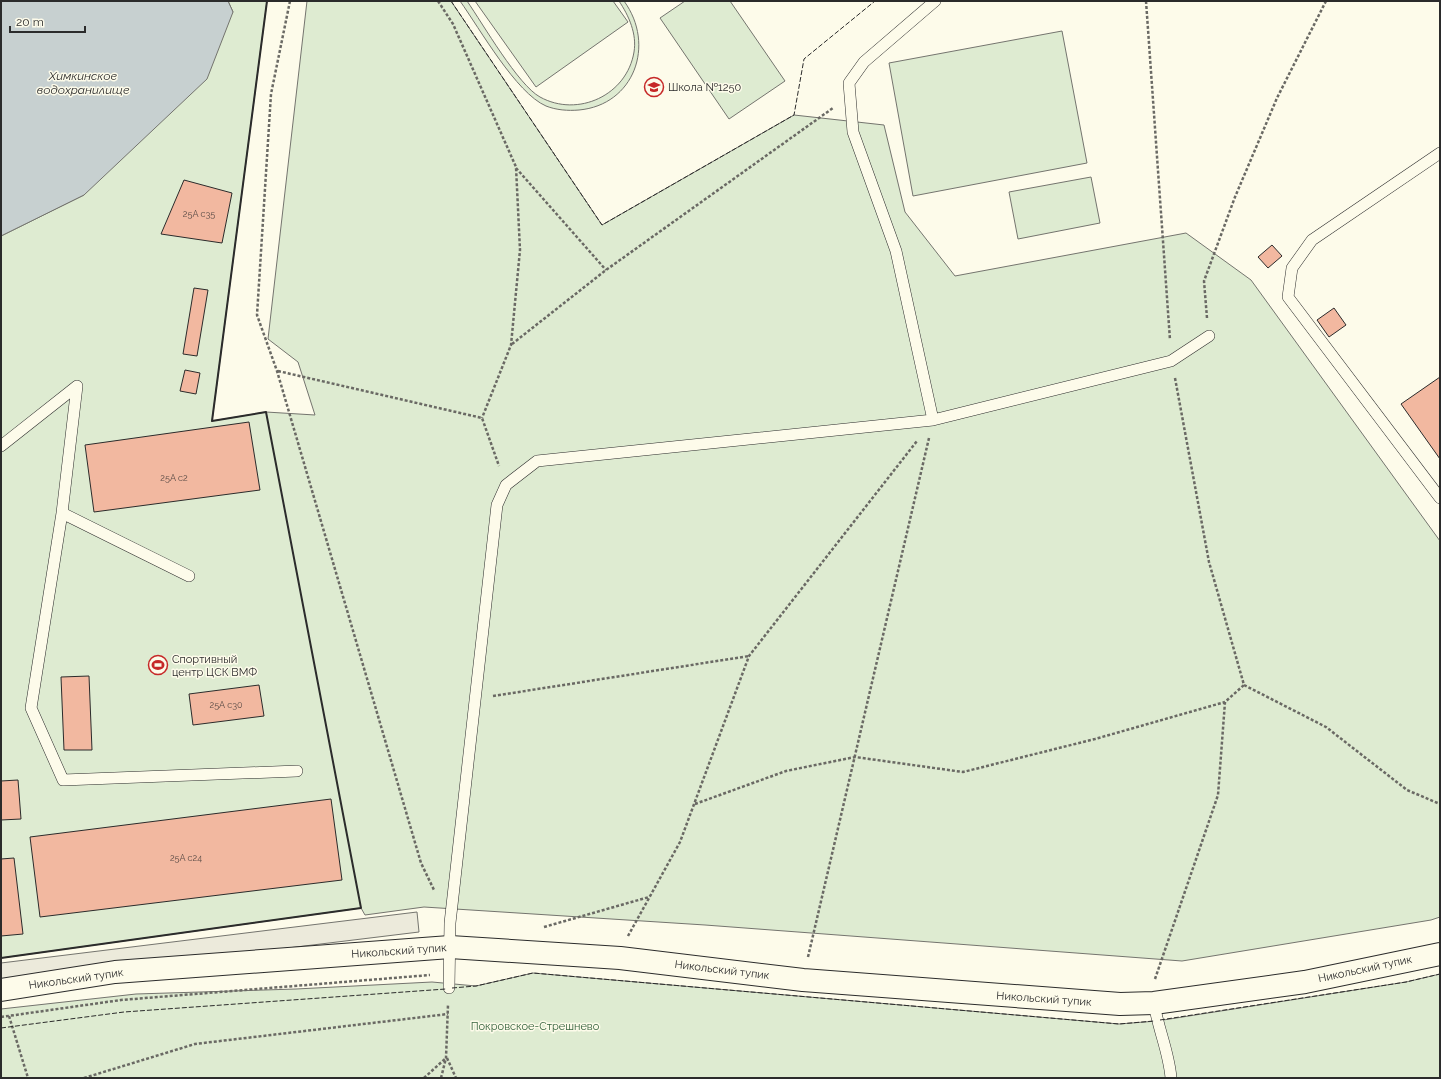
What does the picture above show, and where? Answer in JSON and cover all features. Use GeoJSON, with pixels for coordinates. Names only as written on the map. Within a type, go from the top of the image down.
{"type":"FeatureCollection","features":[{"type":"Feature","properties":{"kind":"street","name":"Никольский тупик"},"geometry":{"type":"LineString","coordinates":[[1,990],[115,972],[450,947],[620,958],[803,980],[1120,1004],[1154,1003],[1305,982],[1440,954]]}},
{"type":"Feature","properties":{"kind":"lane"},"geometry":{"type":"LineString","coordinates":[[933,420],[896,251],[853,132],[849,83],[864,62],[935,1]]}},
{"type":"Feature","properties":{"kind":"lane"},"geometry":{"type":"LineString","coordinates":[[1440,153],[1312,240],[1292,268],[1288,297],[1440,498]]}},
{"type":"Feature","properties":{"kind":"lane"},"geometry":{"type":"LineString","coordinates":[[448,988],[450,923],[497,505],[506,485],[537,461],[933,420],[1171,361],[1209,336]]}},
{"type":"Feature","properties":{"kind":"lane"},"geometry":{"type":"LineString","coordinates":[[1,446],[77,386],[62,513],[31,708],[63,780],[297,771]]}},
{"type":"Feature","properties":{"kind":"lane"},"geometry":{"type":"LineString","coordinates":[[62,513],[189,576]]}},
{"type":"Feature","properties":{"kind":"lane"},"geometry":{"type":"LineString","coordinates":[[1154,1003],[1157,1021],[1169,1063],[1171,1078]]}},
{"type":"Feature","properties":{"kind":"path"},"geometry":{"type":"LineString","coordinates":[[290,1],[271,94],[257,315],[278,371],[421,863],[450,923]]}},
{"type":"Feature","properties":{"kind":"path"},"geometry":{"type":"LineString","coordinates":[[438,1],[453,24],[516,167],[606,270]]}},
{"type":"Feature","properties":{"kind":"path"},"geometry":{"type":"LineString","coordinates":[[1146,1],[1171,361],[1208,562],[1244,685],[1326,727],[1407,790],[1440,804]]}},
{"type":"Feature","properties":{"kind":"path"},"geometry":{"type":"LineString","coordinates":[[1209,336],[1204,281],[1235,197],[1278,98],[1326,1]]}},
{"type":"Feature","properties":{"kind":"path"},"geometry":{"type":"LineString","coordinates":[[511,344],[606,270],[850,97]]}},
{"type":"Feature","properties":{"kind":"path"},"geometry":{"type":"LineString","coordinates":[[506,485],[482,418],[511,344],[520,250],[516,167]]}},
{"type":"Feature","properties":{"kind":"path"},"geometry":{"type":"LineString","coordinates":[[278,371],[482,418]]}},
{"type":"Feature","properties":{"kind":"path"},"geometry":{"type":"LineString","coordinates":[[620,958],[630,930],[680,842],[749,656],[933,420]]}},
{"type":"Feature","properties":{"kind":"path"},"geometry":{"type":"LineString","coordinates":[[803,980],[933,420]]}},
{"type":"Feature","properties":{"kind":"path"},"geometry":{"type":"LineString","coordinates":[[475,699],[749,656]]}},
{"type":"Feature","properties":{"kind":"path"},"geometry":{"type":"LineString","coordinates":[[694,804],[786,771],[855,757],[963,772],[1095,739],[1225,702],[1244,685]]}},
{"type":"Feature","properties":{"kind":"path"},"geometry":{"type":"LineString","coordinates":[[1154,1003],[1155,977],[1218,795],[1225,702]]}},
{"type":"Feature","properties":{"kind":"path"},"geometry":{"type":"LineString","coordinates":[[544,927],[649,897]]}},
{"type":"Feature","properties":{"kind":"path"},"geometry":{"type":"LineString","coordinates":[[1,1017],[121,1000],[449,973]]}},
{"type":"Feature","properties":{"kind":"path"},"geometry":{"type":"LineString","coordinates":[[441,1078],[446,1058],[448,988]]}},
{"type":"Feature","properties":{"kind":"path"},"geometry":{"type":"LineString","coordinates":[[84,1078],[195,1044],[448,1014]]}},
{"type":"Feature","properties":{"kind":"path"},"geometry":{"type":"LineString","coordinates":[[9,1016],[11,1027],[28,1078]]}},
{"type":"Feature","properties":{"kind":"path"},"geometry":{"type":"LineString","coordinates":[[424,1078],[446,1058]]}},
{"type":"Feature","properties":{"kind":"path"},"geometry":{"type":"LineString","coordinates":[[446,1058],[456,1078]]}},
{"type":"Feature","properties":{"kind":"green space"},"geometry":{"type":"Polygon","coordinates":[[[228,1],[267,1],[212,421],[266,412],[315,415],[298,362],[268,339],[307,1],[451,1],[602,225],[794,115],[884,125],[905,212],[955,276],[1186,233],[1251,280],[1440,541],[1440,917],[1431,920],[1182,961],[705,925],[424,907],[365,915],[361,908],[1,958],[1,236],[84,195],[233,12],[228,1]]]}},
{"type":"Feature","properties":{"kind":"green space"},"geometry":{"type":"Polygon","coordinates":[[[460,1],[467,1],[511,67],[531,90],[540,97],[555,103],[570,105],[585,103],[599,98],[611,91],[622,80],[630,67],[635,45],[629,19],[619,1],[624,1],[634,18],[638,36],[638,54],[634,70],[626,85],[614,97],[598,106],[571,110],[546,106],[535,99],[511,74],[499,59],[460,1]]]}},
{"type":"Feature","properties":{"kind":"green space"},"geometry":{"type":"Polygon","coordinates":[[[475,1],[613,1],[628,22],[536,87],[475,1]]]}},
{"type":"Feature","properties":{"kind":"green space"},"geometry":{"type":"Polygon","coordinates":[[[685,1],[730,1],[785,81],[729,119],[660,18],[685,1]]]}},
{"type":"Feature","properties":{"kind":"green space"},"geometry":{"type":"Polygon","coordinates":[[[1062,31],[1087,163],[913,196],[889,63],[1062,31]]]}},
{"type":"Feature","properties":{"kind":"green space"},"geometry":{"type":"Polygon","coordinates":[[[1091,177],[1100,223],[1018,239],[1009,192],[1091,177]]]}},
{"type":"Feature","properties":{"kind":"green space","name":"Покровское-Стрешнево"},"geometry":{"type":"Polygon","coordinates":[[[533,973],[1119,1024],[1157,1021],[1406,982],[1440,974],[1440,1078],[1,1078],[1,1009],[136,994],[296,989],[432,982],[476,986],[533,973]]]}},
{"type":"Feature","properties":{"kind":"shaded area"},"geometry":{"type":"Polygon","coordinates":[[[417,912],[419,932],[1,983],[1,963],[417,912]]]}},
{"type":"Feature","properties":{"kind":"water","name":"Химкинское водохранилище"},"geometry":{"type":"Polygon","coordinates":[[[1,1],[228,1],[233,12],[207,79],[84,195],[1,236],[1,1]]]}},
{"type":"Feature","properties":{"kind":"building"},"geometry":{"type":"Polygon","coordinates":[[[184,180],[232,193],[222,243],[161,234],[184,180]]]}},
{"type":"Feature","properties":{"kind":"building"},"geometry":{"type":"Polygon","coordinates":[[[1272,245],[1282,256],[1268,268],[1258,257],[1272,245]]]}},
{"type":"Feature","properties":{"kind":"building"},"geometry":{"type":"Polygon","coordinates":[[[194,288],[208,290],[197,356],[183,354],[194,288]]]}},
{"type":"Feature","properties":{"kind":"building"},"geometry":{"type":"Polygon","coordinates":[[[1334,308],[1346,325],[1329,337],[1317,320],[1334,308]]]}},
{"type":"Feature","properties":{"kind":"building"},"geometry":{"type":"Polygon","coordinates":[[[185,370],[200,373],[196,394],[180,391],[185,370]]]}},
{"type":"Feature","properties":{"kind":"building"},"geometry":{"type":"Polygon","coordinates":[[[1440,377],[1440,459],[1401,404],[1440,377]]]}},
{"type":"Feature","properties":{"kind":"building"},"geometry":{"type":"Polygon","coordinates":[[[249,422],[260,490],[94,512],[85,445],[249,422]]]}},
{"type":"Feature","properties":{"kind":"building"},"geometry":{"type":"Polygon","coordinates":[[[89,676],[92,750],[64,750],[61,677],[89,676]]]}},
{"type":"Feature","properties":{"kind":"building"},"geometry":{"type":"Polygon","coordinates":[[[259,685],[264,716],[193,725],[189,694],[259,685]]]}},
{"type":"Feature","properties":{"kind":"building"},"geometry":{"type":"Polygon","coordinates":[[[18,780],[21,819],[1,820],[1,781],[18,780]]]}},
{"type":"Feature","properties":{"kind":"building"},"geometry":{"type":"Polygon","coordinates":[[[331,799],[342,880],[40,917],[30,837],[331,799]]]}},
{"type":"Feature","properties":{"kind":"building"},"geometry":{"type":"Polygon","coordinates":[[[14,858],[23,934],[1,936],[1,859],[14,858]]]}},
{"type":"Feature","properties":{"kind":"fence"},"geometry":{"type":"LineString","coordinates":[[451,1],[602,225],[794,115],[804,59],[875,1]]}},
{"type":"Feature","properties":{"kind":"fence"},"geometry":{"type":"LineString","coordinates":[[452,988],[476,986],[533,973],[1119,1024],[1154,1021]]}},
{"type":"Feature","properties":{"kind":"fence"},"geometry":{"type":"LineString","coordinates":[[1160,1020],[1406,982],[1440,974]]}},
{"type":"Feature","properties":{"kind":"fence"},"geometry":{"type":"LineString","coordinates":[[1,1028],[124,1012],[446,989]]}},
{"type":"Feature","properties":{"kind":"wall"},"geometry":{"type":"LineString","coordinates":[[1,958],[361,908],[266,412],[212,421],[267,1]]}},
{"type":"Feature","properties":{"kind":"place","name":"Школа №1250"},"geometry":{"type":"Point","coordinates":[654,87]}},
{"type":"Feature","properties":{"kind":"place","name":"Спортивный центр ЦСК ВМФ"},"geometry":{"type":"Point","coordinates":[158,665]}}]}
